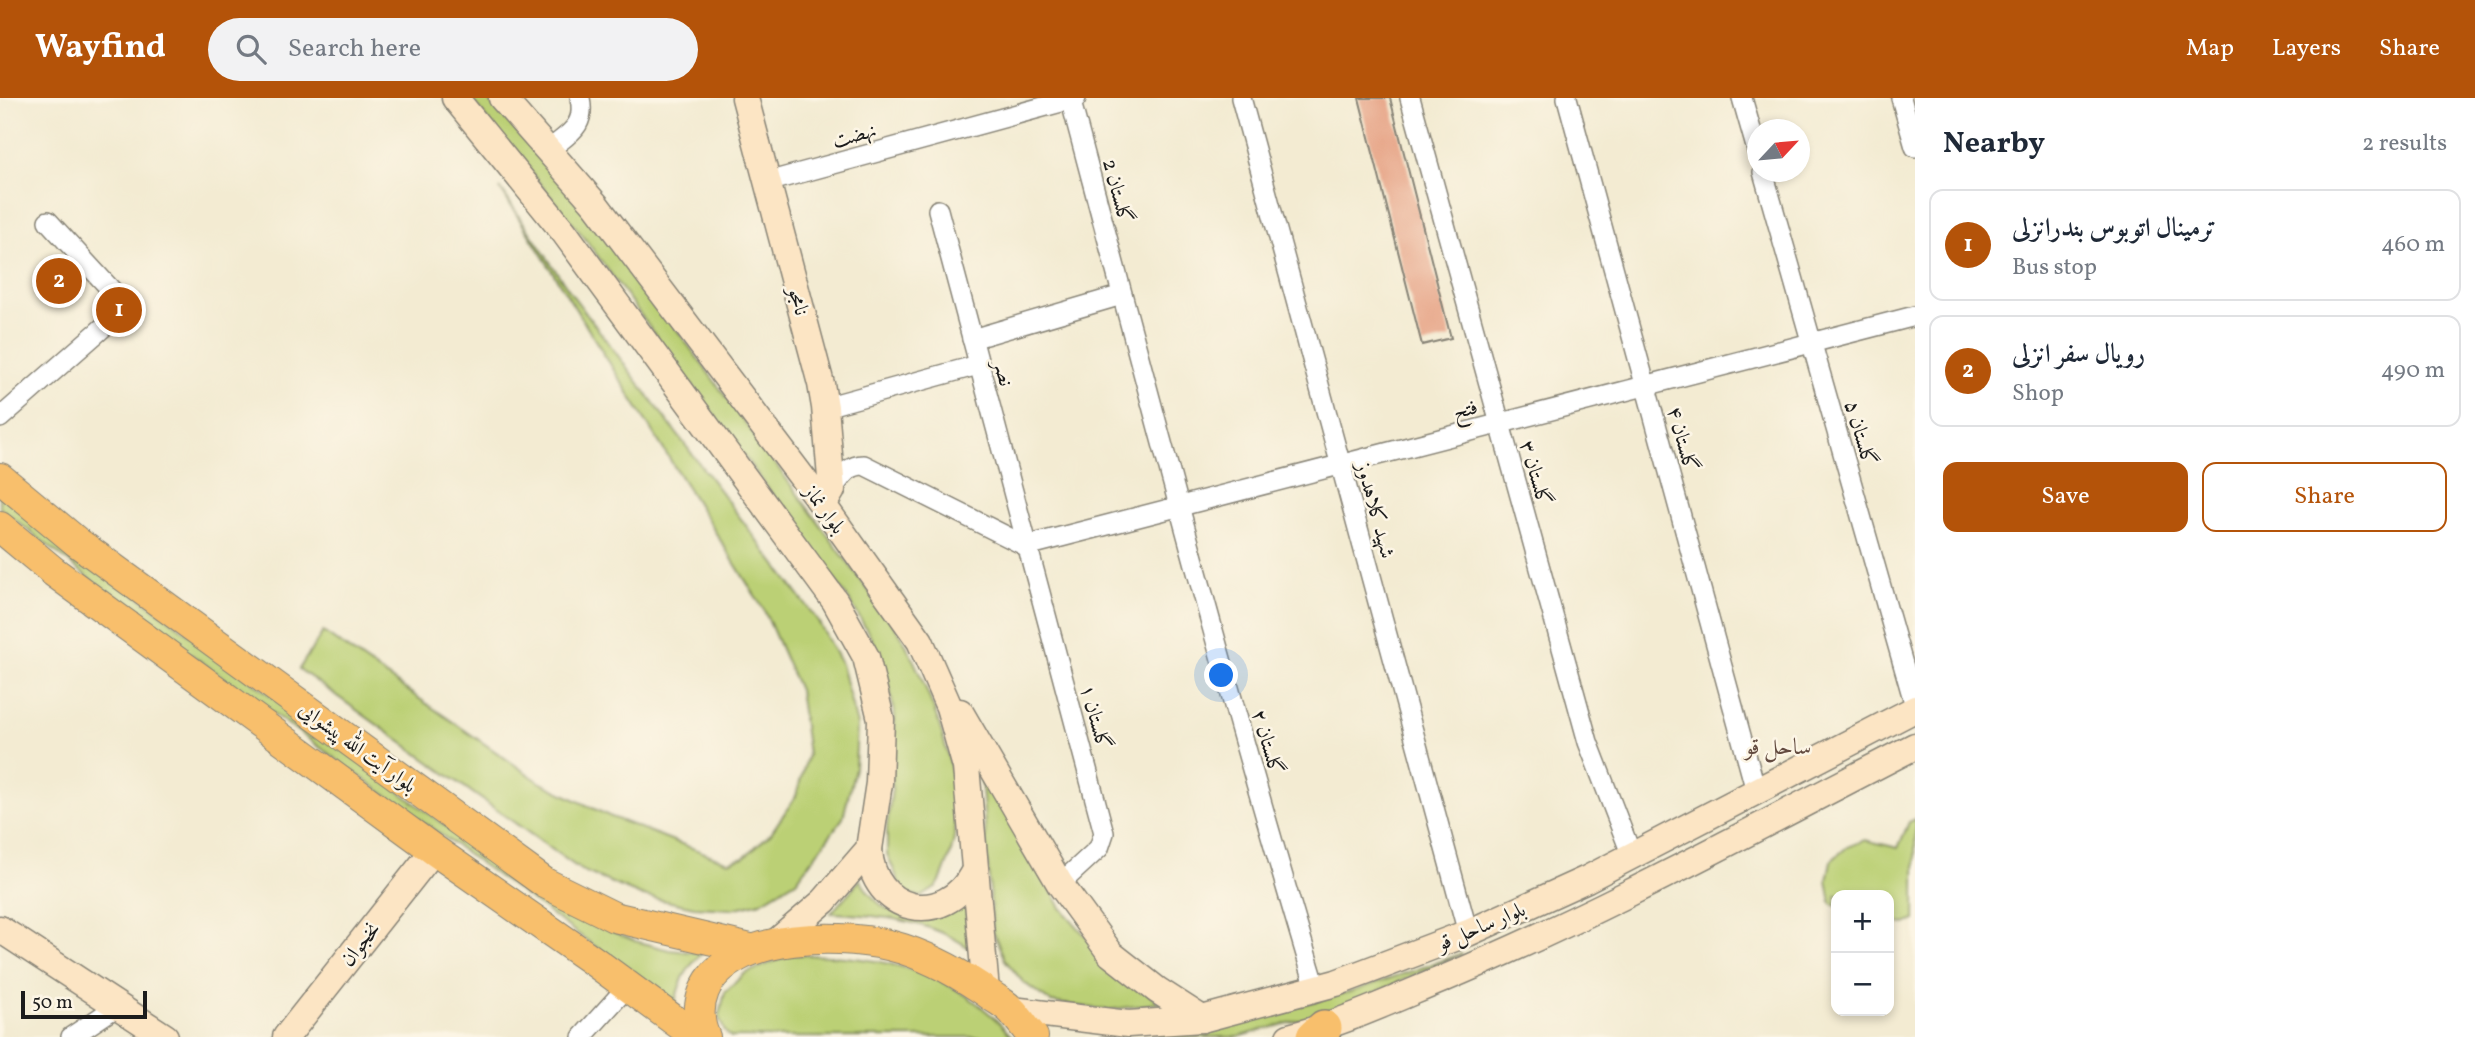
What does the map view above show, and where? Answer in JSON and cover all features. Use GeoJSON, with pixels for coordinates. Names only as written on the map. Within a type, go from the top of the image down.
{"type":"FeatureCollection","features":[{"type":"Feature","properties":{"kind":"main road"},"geometry":{"type":"LineString","coordinates":[[455,98],[564,232],[835,601],[866,657],[881,719],[879,783],[869,849],[874,877],[892,898],[919,908],[946,903],[958,895],[974,872]]}},
{"type":"Feature","properties":{"kind":"main road","name":"بلوار نماز"},"geometry":{"type":"LineString","coordinates":[[502,98],[596,205],[827,497],[920,641],[949,707],[966,767],[986,991]]}},
{"type":"Feature","properties":{"kind":"main road","name":"نامجو"},"geometry":{"type":"LineString","coordinates":[[745,98],[825,407],[827,497]]}},
{"type":"Feature","properties":{"kind":"main road","name":"بلوار آیت الله پیشوایی"},"geometry":{"type":"LineString","coordinates":[[0,478],[77,542],[545,883],[614,917],[763,946]]}},
{"type":"Feature","properties":{"kind":"main road","name":"بلوار آیت الله پیشوایی"},"geometry":{"type":"LineString","coordinates":[[0,527],[54,572],[434,850],[697,1037]]}},
{"type":"Feature","properties":{"kind":"main road"},"geometry":{"type":"LineString","coordinates":[[920,641],[1060,884],[1111,954],[1157,990],[1202,1019]]}},
{"type":"Feature","properties":{"kind":"main road","name":"بلوار ساحل قو"},"geometry":{"type":"LineString","coordinates":[[1012,1010],[1128,1024],[1146,1030],[1202,1019],[1336,983],[1468,933],[1587,879],[1915,708]]}},
{"type":"Feature","properties":{"kind":"main road","name":"بلوار ساحل قو"},"geometry":{"type":"LineString","coordinates":[[1289,1037],[1319,1032],[1602,908],[1915,746]]}},
{"type":"Feature","properties":{"kind":"main road"},"geometry":{"type":"LineString","coordinates":[[705,1037],[699,1016],[700,1001],[710,978],[729,961],[763,946],[824,901],[869,849]]}},
{"type":"Feature","properties":{"kind":"main road","name":"نخجوان"},"geometry":{"type":"LineString","coordinates":[[286,1037],[434,850]]}},
{"type":"Feature","properties":{"kind":"main road"},"geometry":{"type":"LineString","coordinates":[[0,929],[165,1037]]}},
{"type":"Feature","properties":{"kind":"main road"},"geometry":{"type":"LineString","coordinates":[[763,946],[838,938],[901,948],[960,973],[1012,1010],[1033,1037]]}},
{"type":"Feature","properties":{"kind":"street"},"geometry":{"type":"LineString","coordinates":[[549,150],[581,120],[583,110],[580,98]]}},
{"type":"Feature","properties":{"kind":"street","name":"شهید کلاهدوز"},"geometry":{"type":"LineString","coordinates":[[1241,98],[1468,933]]}},
{"type":"Feature","properties":{"kind":"street","name":"گلستان ۳"},"geometry":{"type":"LineString","coordinates":[[1410,98],[1588,742],[1632,856]]}},
{"type":"Feature","properties":{"kind":"street","name":"گلستان ۴"},"geometry":{"type":"LineString","coordinates":[[1567,98],[1756,791]]}},
{"type":"Feature","properties":{"kind":"street"},"geometry":{"type":"LineString","coordinates":[[1742,98],[1748,119]]}},
{"type":"Feature","properties":{"kind":"street"},"geometry":{"type":"LineString","coordinates":[[1901,98],[1915,147]]}},
{"type":"Feature","properties":{"kind":"street","name":"نهضت"},"geometry":{"type":"LineString","coordinates":[[766,182],[1072,99]]}},
{"type":"Feature","properties":{"kind":"street","name":"گلستان 2"},"geometry":{"type":"LineString","coordinates":[[1072,99],[1179,506]]}},
{"type":"Feature","properties":{"kind":"street","name":"گلستان ۵"},"geometry":{"type":"LineString","coordinates":[[1766,182],[1915,708]]}},
{"type":"Feature","properties":{"kind":"street","name":"نصر"},"geometry":{"type":"LineString","coordinates":[[938,210],[1026,546]]}},
{"type":"Feature","properties":{"kind":"street"},"geometry":{"type":"LineString","coordinates":[[0,418],[115,317],[116,295],[48,221]]}},
{"type":"Feature","properties":{"kind":"street"},"geometry":{"type":"LineString","coordinates":[[972,338],[1122,295]]}},
{"type":"Feature","properties":{"kind":"street","name":"فتح"},"geometry":{"type":"LineString","coordinates":[[1026,546],[1915,316]]}},
{"type":"Feature","properties":{"kind":"street"},"geometry":{"type":"LineString","coordinates":[[825,407],[978,365]]}},
{"type":"Feature","properties":{"kind":"street"},"geometry":{"type":"LineString","coordinates":[[827,497],[848,469],[864,465],[1026,546]]}},
{"type":"Feature","properties":{"kind":"street","name":"گلستان ۲"},"geometry":{"type":"LineString","coordinates":[[1179,506],[1316,988]]}},
{"type":"Feature","properties":{"kind":"street","name":"گلستان ۱"},"geometry":{"type":"LineString","coordinates":[[1026,546],[1104,833],[1099,848],[1060,884]]}},
{"type":"Feature","properties":{"kind":"street"},"geometry":{"type":"LineString","coordinates":[[582,1037],[628,986]]}},
{"type":"Feature","properties":{"kind":"street"},"geometry":{"type":"LineString","coordinates":[[71,1037],[116,1007]]}},
{"type":"Feature","properties":{"kind":"green space"},"geometry":{"type":"Polygon","coordinates":[[[470,98],[487,98],[591,213],[901,635],[925,687],[946,747],[956,808],[954,837],[941,880],[921,897],[903,892],[887,854],[895,717],[889,683],[872,639],[848,598],[583,236],[470,98]]]}},
{"type":"Feature","properties":{"kind":"green space"},"geometry":{"type":"Polygon","coordinates":[[[500,188],[573,296],[818,621],[841,664],[857,725],[855,768],[843,818],[796,881],[761,902],[732,909],[694,907],[643,896],[581,870],[299,669],[323,632],[541,783],[609,816],[728,862],[744,857],[771,833],[796,796],[808,754],[799,690],[764,610],[500,188]]]}},
{"type":"Feature","properties":{"kind":"green space"},"geometry":{"type":"Polygon","coordinates":[[[0,493],[483,854],[584,920],[635,941],[669,950],[702,953],[684,976],[675,1004],[134,613],[0,508],[0,493]]]}},
{"type":"Feature","properties":{"kind":"green space"},"geometry":{"type":"Polygon","coordinates":[[[981,774],[987,774],[1061,908],[1097,949],[1159,1003],[1107,1010],[1051,1002],[1023,982],[1005,960],[993,932],[981,774]]]}},
{"type":"Feature","properties":{"kind":"green space"},"geometry":{"type":"Polygon","coordinates":[[[1915,819],[1915,920],[1905,924],[1894,923],[1894,890],[1831,890],[1831,903],[1827,880],[1831,861],[1847,847],[1865,840],[1898,848],[1909,822],[1915,819]]]}},
{"type":"Feature","properties":{"kind":"green space"},"geometry":{"type":"Polygon","coordinates":[[[860,880],[879,904],[899,914],[919,913],[965,899],[969,948],[921,925],[867,915],[831,913],[860,880]]]}},
{"type":"Feature","properties":{"kind":"green space"},"geometry":{"type":"Polygon","coordinates":[[[1462,954],[1320,1014],[1238,1037],[1151,1037],[1282,1010],[1350,992],[1462,954]]]}},
{"type":"Feature","properties":{"kind":"green space"},"geometry":{"type":"Polygon","coordinates":[[[790,955],[853,958],[912,970],[939,980],[965,995],[990,1014],[1012,1037],[731,1037],[725,1032],[719,1018],[725,992],[744,974],[790,955]]]}},
{"type":"Feature","properties":{"kind":"building"},"geometry":{"type":"Polygon","coordinates":[[[1359,98],[1390,98],[1451,338],[1422,345],[1359,98]]]}},
{"type":"Feature","properties":{"kind":"place","name":"رویال سفر انزلی"},"geometry":{"type":"Point","coordinates":[59,281]}},
{"type":"Feature","properties":{"kind":"place","name":"ترمینال اتوبوس بندرانزلی"},"geometry":{"type":"Point","coordinates":[119,310]}},
{"type":"Feature","properties":{"kind":"district","name":"ساحل قو"},"geometry":{"type":"Point","coordinates":[1778,746]}}]}
